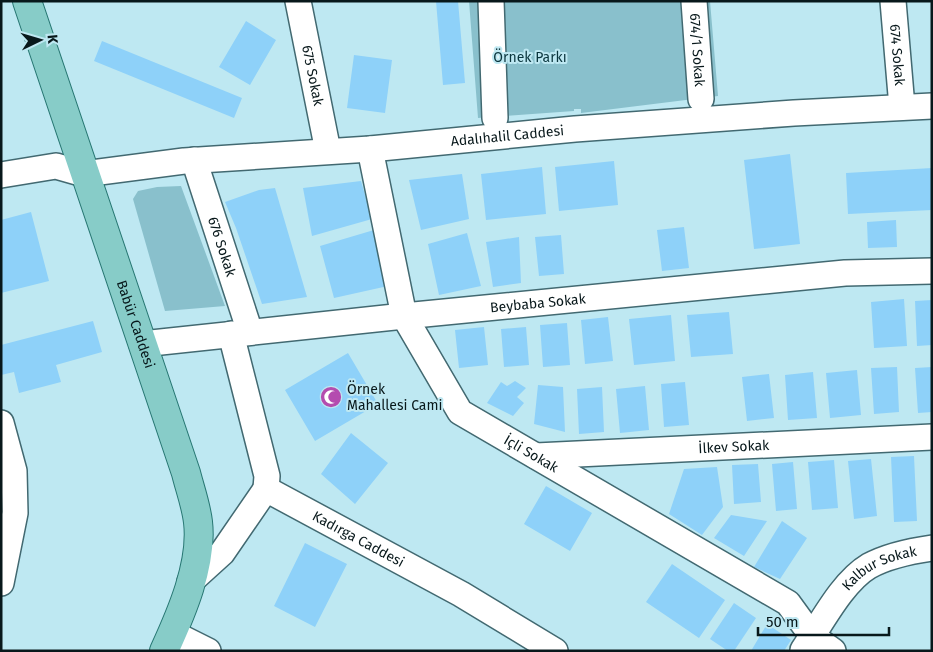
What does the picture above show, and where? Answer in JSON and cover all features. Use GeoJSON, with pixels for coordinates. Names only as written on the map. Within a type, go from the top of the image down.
{"type":"FeatureCollection","features":[{"type":"Feature","properties":{"kind":"main road","name":"Babür Caddesi"},"geometry":{"type":"LineString","coordinates":[[27,1],[195,506],[199,539],[190,582],[181,612],[168,642]]}},
{"type":"Feature","properties":{"kind":"street","name":"675 Sokak"},"geometry":{"type":"LineString","coordinates":[[298,1],[328,151]]}},
{"type":"Feature","properties":{"kind":"street"},"geometry":{"type":"LineString","coordinates":[[491,1],[495,118]]}},
{"type":"Feature","properties":{"kind":"street","name":"674/1 Sokak"},"geometry":{"type":"LineString","coordinates":[[694,1],[701,99]]}},
{"type":"Feature","properties":{"kind":"street","name":"674 Sokak"},"geometry":{"type":"LineString","coordinates":[[893,1],[902,108]]}},
{"type":"Feature","properties":{"kind":"street","name":"Adalıhalil Caddesi"},"geometry":{"type":"LineString","coordinates":[[84,174],[194,160],[370,149],[575,129],[794,113],[932,106]]}},
{"type":"Feature","properties":{"kind":"street","name":"İçli Sokak"},"geometry":{"type":"LineString","coordinates":[[370,149],[404,316],[460,412],[788,603],[808,644],[833,651]]}},
{"type":"Feature","properties":{"kind":"street","name":"676 Sokak"},"geometry":{"type":"LineString","coordinates":[[194,160],[240,333],[267,476],[266,489]]}},
{"type":"Feature","properties":{"kind":"street"},"geometry":{"type":"LineString","coordinates":[[1,175],[56,166],[84,174]]}},
{"type":"Feature","properties":{"kind":"street","name":"Beybaba Sokak"},"geometry":{"type":"LineString","coordinates":[[142,344],[404,316],[845,274],[932,271]]}},
{"type":"Feature","properties":{"kind":"street"},"geometry":{"type":"LineString","coordinates":[[1,424],[14,470],[15,513],[1,583]]}},
{"type":"Feature","properties":{"kind":"street","name":"İlkev Sokak"},"geometry":{"type":"LineString","coordinates":[[536,456],[932,437]]}},
{"type":"Feature","properties":{"kind":"street"},"geometry":{"type":"LineString","coordinates":[[190,582],[222,554],[266,489]]}},
{"type":"Feature","properties":{"kind":"street","name":"Kadırga Caddesi"},"geometry":{"type":"LineString","coordinates":[[266,489],[460,594],[555,651]]}},
{"type":"Feature","properties":{"kind":"street","name":"Kalbur Sokak"},"geometry":{"type":"LineString","coordinates":[[808,644],[840,594],[855,577],[869,566],[883,560],[932,548]]}},
{"type":"Feature","properties":{"kind":"street"},"geometry":{"type":"LineString","coordinates":[[168,642],[208,651]]}},
{"type":"Feature","properties":{"kind":"green space","name":"Örnek Parkı"},"geometry":{"type":"Polygon","coordinates":[[[469,1],[710,1],[718,96],[581,113],[581,109],[574,109],[574,111],[478,118],[469,1]]]}},
{"type":"Feature","properties":{"kind":"green space"},"geometry":{"type":"Polygon","coordinates":[[[181,186],[225,306],[165,311],[133,199],[138,191],[157,187],[181,186]]]}},
{"type":"Feature","properties":{"kind":"building"},"geometry":{"type":"Polygon","coordinates":[[[436,1],[458,1],[465,83],[443,85],[436,1]]]}},
{"type":"Feature","properties":{"kind":"building"},"geometry":{"type":"Polygon","coordinates":[[[246,21],[276,40],[250,85],[219,67],[246,21]]]}},
{"type":"Feature","properties":{"kind":"building"},"geometry":{"type":"Polygon","coordinates":[[[102,41],[242,98],[234,118],[94,61],[102,41]]]}},
{"type":"Feature","properties":{"kind":"building"},"geometry":{"type":"Polygon","coordinates":[[[354,55],[392,60],[385,113],[347,108],[354,55]]]}},
{"type":"Feature","properties":{"kind":"building"},"geometry":{"type":"Polygon","coordinates":[[[790,154],[800,244],[754,249],[744,160],[790,154]]]}},
{"type":"Feature","properties":{"kind":"building"},"geometry":{"type":"Polygon","coordinates":[[[614,161],[618,205],[559,211],[555,167],[614,161]]]}},
{"type":"Feature","properties":{"kind":"building"},"geometry":{"type":"Polygon","coordinates":[[[542,167],[546,214],[486,220],[481,174],[542,167]]]}},
{"type":"Feature","properties":{"kind":"building"},"geometry":{"type":"Polygon","coordinates":[[[932,168],[932,210],[848,214],[846,173],[932,168]]]}},
{"type":"Feature","properties":{"kind":"building"},"geometry":{"type":"Polygon","coordinates":[[[462,174],[469,219],[421,230],[409,180],[462,174]]]}},
{"type":"Feature","properties":{"kind":"building"},"geometry":{"type":"Polygon","coordinates":[[[361,181],[372,219],[312,236],[303,188],[361,181]]]}},
{"type":"Feature","properties":{"kind":"building"},"geometry":{"type":"Polygon","coordinates":[[[275,188],[307,297],[262,304],[225,202],[259,190],[275,188]]]}},
{"type":"Feature","properties":{"kind":"building"},"geometry":{"type":"Polygon","coordinates":[[[31,212],[49,281],[1,293],[1,220],[31,212]]]}},
{"type":"Feature","properties":{"kind":"building"},"geometry":{"type":"Polygon","coordinates":[[[896,220],[897,247],[868,248],[867,222],[896,220]]]}},
{"type":"Feature","properties":{"kind":"building"},"geometry":{"type":"Polygon","coordinates":[[[684,227],[689,268],[662,271],[657,230],[684,227]]]}},
{"type":"Feature","properties":{"kind":"building"},"geometry":{"type":"Polygon","coordinates":[[[374,230],[388,286],[334,298],[320,246],[374,230]]]}},
{"type":"Feature","properties":{"kind":"building"},"geometry":{"type":"Polygon","coordinates":[[[467,233],[481,286],[439,295],[428,244],[467,233]]]}},
{"type":"Feature","properties":{"kind":"building"},"geometry":{"type":"Polygon","coordinates":[[[561,235],[564,274],[539,276],[535,237],[561,235]]]}},
{"type":"Feature","properties":{"kind":"building"},"geometry":{"type":"Polygon","coordinates":[[[519,237],[521,283],[493,287],[486,242],[519,237]]]}},
{"type":"Feature","properties":{"kind":"building"},"geometry":{"type":"Polygon","coordinates":[[[904,299],[907,346],[874,348],[871,302],[904,299]]]}},
{"type":"Feature","properties":{"kind":"building"},"geometry":{"type":"Polygon","coordinates":[[[932,300],[932,345],[917,346],[915,301],[932,300]]]}},
{"type":"Feature","properties":{"kind":"building"},"geometry":{"type":"Polygon","coordinates":[[[729,312],[733,354],[691,357],[687,315],[729,312]]]}},
{"type":"Feature","properties":{"kind":"building"},"geometry":{"type":"Polygon","coordinates":[[[671,315],[675,361],[634,365],[629,319],[671,315]]]}},
{"type":"Feature","properties":{"kind":"building"},"geometry":{"type":"Polygon","coordinates":[[[608,317],[613,361],[585,364],[581,320],[608,317]]]}},
{"type":"Feature","properties":{"kind":"building"},"geometry":{"type":"Polygon","coordinates":[[[93,321],[102,352],[56,365],[61,382],[19,393],[14,372],[1,375],[1,345],[93,321]]]}},
{"type":"Feature","properties":{"kind":"building"},"geometry":{"type":"Polygon","coordinates":[[[567,323],[570,365],[543,367],[540,325],[567,323]]]}},
{"type":"Feature","properties":{"kind":"building"},"geometry":{"type":"Polygon","coordinates":[[[484,327],[488,365],[459,368],[455,330],[484,327]]]}},
{"type":"Feature","properties":{"kind":"building"},"geometry":{"type":"Polygon","coordinates":[[[526,327],[529,365],[504,367],[501,329],[526,327]]]}},
{"type":"Feature","properties":{"kind":"building","name":"Örnek Mahallesi Cami"},"geometry":{"type":"Polygon","coordinates":[[[348,353],[378,404],[315,441],[285,390],[348,353]]]}},
{"type":"Feature","properties":{"kind":"building"},"geometry":{"type":"Polygon","coordinates":[[[897,367],[899,412],[874,414],[871,368],[897,367]]]}},
{"type":"Feature","properties":{"kind":"building"},"geometry":{"type":"Polygon","coordinates":[[[932,367],[932,412],[918,413],[915,368],[932,367]]]}},
{"type":"Feature","properties":{"kind":"building"},"geometry":{"type":"Polygon","coordinates":[[[857,370],[861,415],[830,418],[826,373],[857,370]]]}},
{"type":"Feature","properties":{"kind":"building"},"geometry":{"type":"Polygon","coordinates":[[[813,372],[817,418],[788,420],[785,375],[813,372]]]}},
{"type":"Feature","properties":{"kind":"building"},"geometry":{"type":"Polygon","coordinates":[[[769,374],[774,418],[747,421],[742,377],[769,374]]]}},
{"type":"Feature","properties":{"kind":"building"},"geometry":{"type":"Polygon","coordinates":[[[515,381],[526,388],[517,397],[524,403],[513,416],[487,403],[501,382],[507,386],[515,381]]]}},
{"type":"Feature","properties":{"kind":"building"},"geometry":{"type":"Polygon","coordinates":[[[685,382],[689,425],[664,427],[661,384],[685,382]]]}},
{"type":"Feature","properties":{"kind":"building"},"geometry":{"type":"Polygon","coordinates":[[[538,385],[563,387],[565,432],[534,424],[538,385]]]}},
{"type":"Feature","properties":{"kind":"building"},"geometry":{"type":"Polygon","coordinates":[[[645,386],[649,430],[620,433],[616,389],[645,386]]]}},
{"type":"Feature","properties":{"kind":"building"},"geometry":{"type":"Polygon","coordinates":[[[602,387],[604,432],[579,434],[577,389],[602,387]]]}},
{"type":"Feature","properties":{"kind":"building"},"geometry":{"type":"Polygon","coordinates":[[[351,433],[388,463],[355,504],[321,474],[351,433]]]}},
{"type":"Feature","properties":{"kind":"building"},"geometry":{"type":"Polygon","coordinates":[[[914,456],[917,521],[894,522],[891,457],[914,456]]]}},
{"type":"Feature","properties":{"kind":"building"},"geometry":{"type":"Polygon","coordinates":[[[871,459],[877,516],[854,519],[848,461],[871,459]]]}},
{"type":"Feature","properties":{"kind":"building"},"geometry":{"type":"Polygon","coordinates":[[[834,460],[838,508],[812,510],[808,462],[834,460]]]}},
{"type":"Feature","properties":{"kind":"building"},"geometry":{"type":"Polygon","coordinates":[[[793,462],[797,509],[776,511],[772,464],[793,462]]]}},
{"type":"Feature","properties":{"kind":"building"},"geometry":{"type":"Polygon","coordinates":[[[758,464],[761,502],[734,504],[732,465],[758,464]]]}},
{"type":"Feature","properties":{"kind":"building"},"geometry":{"type":"Polygon","coordinates":[[[717,467],[723,507],[702,535],[669,514],[684,469],[717,467]]]}},
{"type":"Feature","properties":{"kind":"building"},"geometry":{"type":"Polygon","coordinates":[[[546,486],[592,513],[570,551],[524,524],[546,486]]]}},
{"type":"Feature","properties":{"kind":"building"},"geometry":{"type":"Polygon","coordinates":[[[731,515],[767,521],[744,556],[714,538],[731,515]]]}},
{"type":"Feature","properties":{"kind":"building"},"geometry":{"type":"Polygon","coordinates":[[[782,521],[807,538],[780,579],[754,567],[782,521]]]}},
{"type":"Feature","properties":{"kind":"building"},"geometry":{"type":"Polygon","coordinates":[[[305,543],[347,564],[315,627],[274,606],[305,543]]]}},
{"type":"Feature","properties":{"kind":"building"},"geometry":{"type":"Polygon","coordinates":[[[672,564],[725,600],[699,638],[646,602],[672,564]]]}},
{"type":"Feature","properties":{"kind":"building"},"geometry":{"type":"Polygon","coordinates":[[[734,603],[756,618],[734,651],[728,651],[710,639],[734,603]]]}},
{"type":"Feature","properties":{"kind":"building"},"geometry":{"type":"Polygon","coordinates":[[[767,624],[791,640],[784,651],[751,651],[767,624]]]}},
{"type":"Feature","properties":{"kind":"place","name":"Örnek Mahallesi Cami"},"geometry":{"type":"Point","coordinates":[331,397]}}]}
